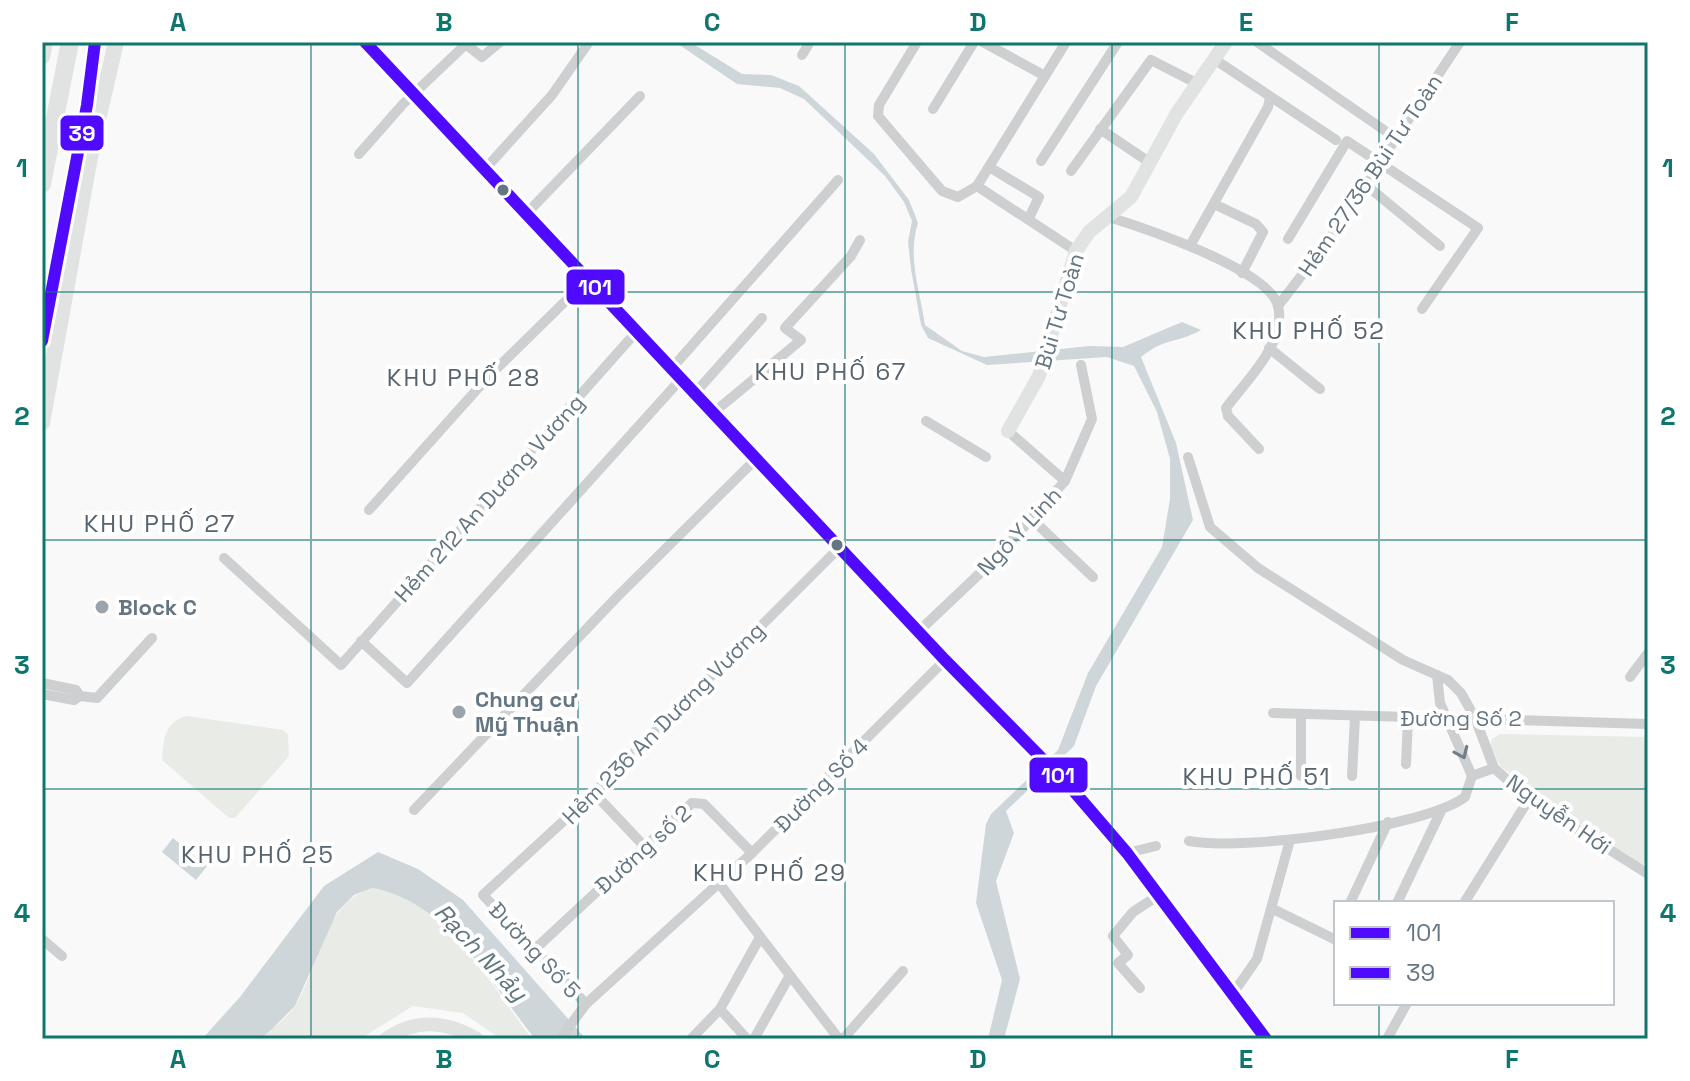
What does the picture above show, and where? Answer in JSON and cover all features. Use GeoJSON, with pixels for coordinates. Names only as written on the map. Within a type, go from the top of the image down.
{"type":"FeatureCollection","features":[{"type":"Feature","properties":{"kind":"highway"},"geometry":{"type":"LineString","coordinates":[[42,184],[70,42]]}},
{"type":"Feature","properties":{"kind":"highway"},"geometry":{"type":"LineString","coordinates":[[42,341],[87,139],[87,105],[95,42]]}},
{"type":"Feature","properties":{"kind":"highway"},"geometry":{"type":"LineString","coordinates":[[87,105],[104,89]]}},
{"type":"Feature","properties":{"kind":"main road"},"geometry":{"type":"LineString","coordinates":[[42,57],[45,42]]}},
{"type":"Feature","properties":{"kind":"main road"},"geometry":{"type":"LineString","coordinates":[[42,423],[87,139],[116,42]]}},
{"type":"Feature","properties":{"kind":"main road"},"geometry":{"type":"LineString","coordinates":[[365,42],[918,632],[1072,789],[1127,853],[1266,1039]]}},
{"type":"Feature","properties":{"kind":"main road","name":"Bùi Tư Toàn"},"geometry":{"type":"LineString","coordinates":[[1008,431],[1043,365],[1076,251],[1089,232],[1131,197],[1196,83],[1224,43]]}},
{"type":"Feature","properties":{"kind":"main road"},"geometry":{"type":"LineString","coordinates":[[386,1039],[403,1028],[424,1023],[453,1027],[477,1039]]}},
{"type":"Feature","properties":{"kind":"street"},"geometry":{"type":"LineString","coordinates":[[359,154],[464,43],[482,57],[500,42]]}},
{"type":"Feature","properties":{"kind":"street"},"geometry":{"type":"LineString","coordinates":[[486,168],[552,95],[589,42]]}},
{"type":"Feature","properties":{"kind":"street"},"geometry":{"type":"LineString","coordinates":[[802,55],[810,42]]}},
{"type":"Feature","properties":{"kind":"street"},"geometry":{"type":"LineString","coordinates":[[917,42],[878,112],[880,120],[950,196],[958,197],[977,186],[1066,42]]}},
{"type":"Feature","properties":{"kind":"street"},"geometry":{"type":"LineString","coordinates":[[933,109],[974,42]]}},
{"type":"Feature","properties":{"kind":"street"},"geometry":{"type":"LineString","coordinates":[[983,42],[1045,76]]}},
{"type":"Feature","properties":{"kind":"street"},"geometry":{"type":"LineString","coordinates":[[1041,161],[1118,42]]}},
{"type":"Feature","properties":{"kind":"street"},"geometry":{"type":"LineString","coordinates":[[1257,42],[1397,139]]}},
{"type":"Feature","properties":{"kind":"street","name":"Hẻm 27/36 Bùi Tư Toàn"},"geometry":{"type":"LineString","coordinates":[[1278,306],[1366,185],[1460,42]]}},
{"type":"Feature","properties":{"kind":"street"},"geometry":{"type":"LineString","coordinates":[[1214,59],[1336,140]]}},
{"type":"Feature","properties":{"kind":"street"},"geometry":{"type":"LineString","coordinates":[[1071,171],[1145,64],[1151,60],[1157,61],[1196,83]]}},
{"type":"Feature","properties":{"kind":"street"},"geometry":{"type":"LineString","coordinates":[[527,213],[640,96]]}},
{"type":"Feature","properties":{"kind":"street"},"geometry":{"type":"LineString","coordinates":[[1191,244],[1268,107],[1270,97]]}},
{"type":"Feature","properties":{"kind":"street"},"geometry":{"type":"LineString","coordinates":[[1100,129],[1149,162]]}},
{"type":"Feature","properties":{"kind":"street"},"geometry":{"type":"LineString","coordinates":[[1288,239],[1347,141],[1478,228],[1422,309]]}},
{"type":"Feature","properties":{"kind":"street"},"geometry":{"type":"LineString","coordinates":[[989,167],[1039,197],[1029,218]]}},
{"type":"Feature","properties":{"kind":"street"},"geometry":{"type":"LineString","coordinates":[[361,641],[407,683],[676,373],[838,180]]}},
{"type":"Feature","properties":{"kind":"street"},"geometry":{"type":"LineString","coordinates":[[1366,185],[1440,246]]}},
{"type":"Feature","properties":{"kind":"street"},"geometry":{"type":"LineString","coordinates":[[977,186],[1076,251]]}},
{"type":"Feature","properties":{"kind":"street"},"geometry":{"type":"LineString","coordinates":[[1214,204],[1256,224],[1263,232],[1242,273]]}},
{"type":"Feature","properties":{"kind":"street"},"geometry":{"type":"LineString","coordinates":[[1109,217],[1191,244],[1266,286],[1278,306],[1277,327],[1269,348],[1226,412],[1259,449]]}},
{"type":"Feature","properties":{"kind":"street"},"geometry":{"type":"LineString","coordinates":[[713,413],[801,340],[785,328],[851,256],[860,240]]}},
{"type":"Feature","properties":{"kind":"street"},"geometry":{"type":"LineString","coordinates":[[369,510],[489,376],[589,278]]}},
{"type":"Feature","properties":{"kind":"street"},"geometry":{"type":"LineString","coordinates":[[695,393],[762,318]]}},
{"type":"Feature","properties":{"kind":"street","name":"Hẻm 212 An Dương Vương"},"geometry":{"type":"LineString","coordinates":[[224,558],[341,665],[637,331]]}},
{"type":"Feature","properties":{"kind":"street"},"geometry":{"type":"LineString","coordinates":[[1269,348],[1320,389]]}},
{"type":"Feature","properties":{"kind":"street","name":"Ngô Y Linh"},"geometry":{"type":"LineString","coordinates":[[918,632],[1033,520],[1065,481],[1092,419],[1081,365]]}},
{"type":"Feature","properties":{"kind":"street"},"geometry":{"type":"LineString","coordinates":[[926,421],[986,457]]}},
{"type":"Feature","properties":{"kind":"street"},"geometry":{"type":"LineString","coordinates":[[1008,431],[1065,481]]}},
{"type":"Feature","properties":{"kind":"street"},"geometry":{"type":"LineString","coordinates":[[1188,457],[1210,527],[1258,568],[1403,660],[1437,675]]}},
{"type":"Feature","properties":{"kind":"street"},"geometry":{"type":"LineString","coordinates":[[414,810],[606,608],[757,458]]}},
{"type":"Feature","properties":{"kind":"street"},"geometry":{"type":"LineString","coordinates":[[1033,520],[1093,577]]}},
{"type":"Feature","properties":{"kind":"street","name":"Hẻm 236 An Dương Vương"},"geometry":{"type":"LineString","coordinates":[[483,895],[594,793],[840,547]]}},
{"type":"Feature","properties":{"kind":"street"},"geometry":{"type":"LineString","coordinates":[[42,694],[74,700],[80,696],[97,698],[152,638]]}},
{"type":"Feature","properties":{"kind":"street"},"geometry":{"type":"LineString","coordinates":[[1630,677],[1648,653]]}},
{"type":"Feature","properties":{"kind":"street","name":"Đường Số 4"},"geometry":{"type":"LineString","coordinates":[[560,1039],[583,1008],[752,853],[945,660]]}},
{"type":"Feature","properties":{"kind":"street","name":"Nguyễn Hới"},"geometry":{"type":"LineString","coordinates":[[1437,675],[1461,693],[1475,718],[1494,768],[1529,799],[1647,872]]}},
{"type":"Feature","properties":{"kind":"street","name":"Nguyễn Hới"},"geometry":{"type":"LineString","coordinates":[[1437,675],[1440,703],[1472,776]]}},
{"type":"Feature","properties":{"kind":"street"},"geometry":{"type":"LineString","coordinates":[[42,683],[76,690],[80,696]]}},
{"type":"Feature","properties":{"kind":"street","name":"Đường Số 2"},"geometry":{"type":"LineString","coordinates":[[1273,713],[1648,724]]}},
{"type":"Feature","properties":{"kind":"street"},"geometry":{"type":"LineString","coordinates":[[1301,714],[1301,776]]}},
{"type":"Feature","properties":{"kind":"street"},"geometry":{"type":"LineString","coordinates":[[1352,776],[1355,717]]}},
{"type":"Feature","properties":{"kind":"street"},"geometry":{"type":"LineString","coordinates":[[1406,764],[1408,719]]}},
{"type":"Feature","properties":{"kind":"street"},"geometry":{"type":"LineString","coordinates":[[1189,841],[1215,846],[1290,840],[1441,811],[1465,797],[1472,776],[1494,768]]}},
{"type":"Feature","properties":{"kind":"street"},"geometry":{"type":"LineString","coordinates":[[594,793],[645,847]]}},
{"type":"Feature","properties":{"kind":"street"},"geometry":{"type":"LineString","coordinates":[[1465,901],[1529,799]]}},
{"type":"Feature","properties":{"kind":"street","name":"Đường số 2"},"geometry":{"type":"LineString","coordinates":[[534,950],[692,803],[699,801],[752,853]]}},
{"type":"Feature","properties":{"kind":"street"},"geometry":{"type":"LineString","coordinates":[[1398,901],[1441,811]]}},
{"type":"Feature","properties":{"kind":"street"},"geometry":{"type":"LineString","coordinates":[[1351,901],[1388,822]]}},
{"type":"Feature","properties":{"kind":"street"},"geometry":{"type":"LineString","coordinates":[[1232,995],[1257,959],[1290,840]]}},
{"type":"Feature","properties":{"kind":"street"},"geometry":{"type":"LineString","coordinates":[[1127,853],[1156,846]]}},
{"type":"Feature","properties":{"kind":"street"},"geometry":{"type":"LineString","coordinates":[[719,883],[759,939],[841,1039],[903,971]]}},
{"type":"Feature","properties":{"kind":"street","name":"Đường Số 5"},"geometry":{"type":"LineString","coordinates":[[483,895],[583,1008]]}},
{"type":"Feature","properties":{"kind":"street"},"geometry":{"type":"LineString","coordinates":[[1140,988],[1118,963],[1128,955],[1113,936],[1133,912],[1159,895]]}},
{"type":"Feature","properties":{"kind":"street"},"geometry":{"type":"LineString","coordinates":[[1273,909],[1334,937]]}},
{"type":"Feature","properties":{"kind":"street"},"geometry":{"type":"LineString","coordinates":[[42,939],[62,956]]}},
{"type":"Feature","properties":{"kind":"street"},"geometry":{"type":"LineString","coordinates":[[691,1039],[720,1009],[759,939]]}},
{"type":"Feature","properties":{"kind":"street"},"geometry":{"type":"LineString","coordinates":[[754,1039],[789,977]]}},
{"type":"Feature","properties":{"kind":"street"},"geometry":{"type":"LineString","coordinates":[[1387,1039],[1406,1005]]}},
{"type":"Feature","properties":{"kind":"street"},"geometry":{"type":"LineString","coordinates":[[720,1009],[747,1039]]}},
{"type":"Feature","properties":{"kind":"shaded area"},"geometry":{"type":"Polygon","coordinates":[[[187,716],[283,730],[288,735],[289,756],[235,818],[229,818],[162,760],[170,727],[187,716]]]}},
{"type":"Feature","properties":{"kind":"shaded area"},"geometry":{"type":"Polygon","coordinates":[[[1500,734],[1648,737],[1648,857],[1643,865],[1635,865],[1500,766],[1490,745],[1492,739],[1500,734]]]}},
{"type":"Feature","properties":{"kind":"shaded area"},"geometry":{"type":"Polygon","coordinates":[[[372,888],[399,896],[423,909],[444,927],[464,947],[532,1039],[501,1039],[463,1013],[413,1006],[360,1039],[260,1039],[296,1005],[332,921],[356,896],[372,888]]]}},
{"type":"Feature","properties":{"kind":"water"},"geometry":{"type":"Polygon","coordinates":[[[675,42],[690,42],[742,74],[771,75],[799,86],[874,154],[909,200],[918,223],[914,261],[925,325],[962,351],[984,357],[1089,346],[1123,347],[1182,322],[1201,330],[1157,346],[1141,357],[1176,443],[1193,520],[1096,686],[1074,746],[1006,811],[1014,833],[996,881],[1020,979],[1004,1039],[988,1039],[1002,980],[976,903],[986,824],[991,814],[1058,750],[1088,673],[1162,547],[1170,499],[1170,459],[1157,412],[1134,366],[1107,357],[987,365],[928,338],[921,325],[911,269],[908,242],[912,221],[904,202],[885,176],[804,99],[780,88],[737,84],[675,42]]]}},
{"type":"Feature","properties":{"kind":"water"},"geometry":{"type":"Polygon","coordinates":[[[173,838],[197,858],[206,848],[215,856],[196,880],[162,852],[173,838]]]}},
{"type":"Feature","properties":{"kind":"water","name":"Rạch Nhảy"},"geometry":{"type":"Polygon","coordinates":[[[378,852],[418,869],[463,900],[586,1039],[535,1039],[484,970],[445,927],[423,909],[399,896],[372,888],[354,895],[337,912],[295,1006],[272,1029],[260,1039],[202,1039],[240,997],[324,886],[378,852]]]}},
{"type":"Feature","properties":{"kind":"transit line","name":"39"},"geometry":{"type":"LineString","coordinates":[[42,341],[87,105],[95,42]]}},
{"type":"Feature","properties":{"kind":"transit line","name":"101"},"geometry":{"type":"LineString","coordinates":[[365,42],[945,660],[1072,789],[1127,853],[1266,1039]]}},
{"type":"Feature","properties":{"kind":"place","name":"Block C"},"geometry":{"type":"Point","coordinates":[102,607]}},
{"type":"Feature","properties":{"kind":"place","name":"Chung cư Mỹ Thuận"},"geometry":{"type":"Point","coordinates":[459,712]}},
{"type":"Feature","properties":{"kind":"district","name":"KHU PHỐ 52"},"geometry":{"type":"Point","coordinates":[1309,330]}},
{"type":"Feature","properties":{"kind":"district","name":"KHU PHỐ 67"},"geometry":{"type":"Point","coordinates":[831,371]}},
{"type":"Feature","properties":{"kind":"district","name":"KHU PHỐ 28"},"geometry":{"type":"Point","coordinates":[464,377]}},
{"type":"Feature","properties":{"kind":"district","name":"KHU PHỐ 27"},"geometry":{"type":"Point","coordinates":[160,523]}},
{"type":"Feature","properties":{"kind":"district","name":"KHU PHỐ 51"},"geometry":{"type":"Point","coordinates":[1257,776]}},
{"type":"Feature","properties":{"kind":"district","name":"KHU PHỐ 25"},"geometry":{"type":"Point","coordinates":[258,854]}},
{"type":"Feature","properties":{"kind":"district","name":"KHU PHỐ 29"},"geometry":{"type":"Point","coordinates":[770,872]}}]}
